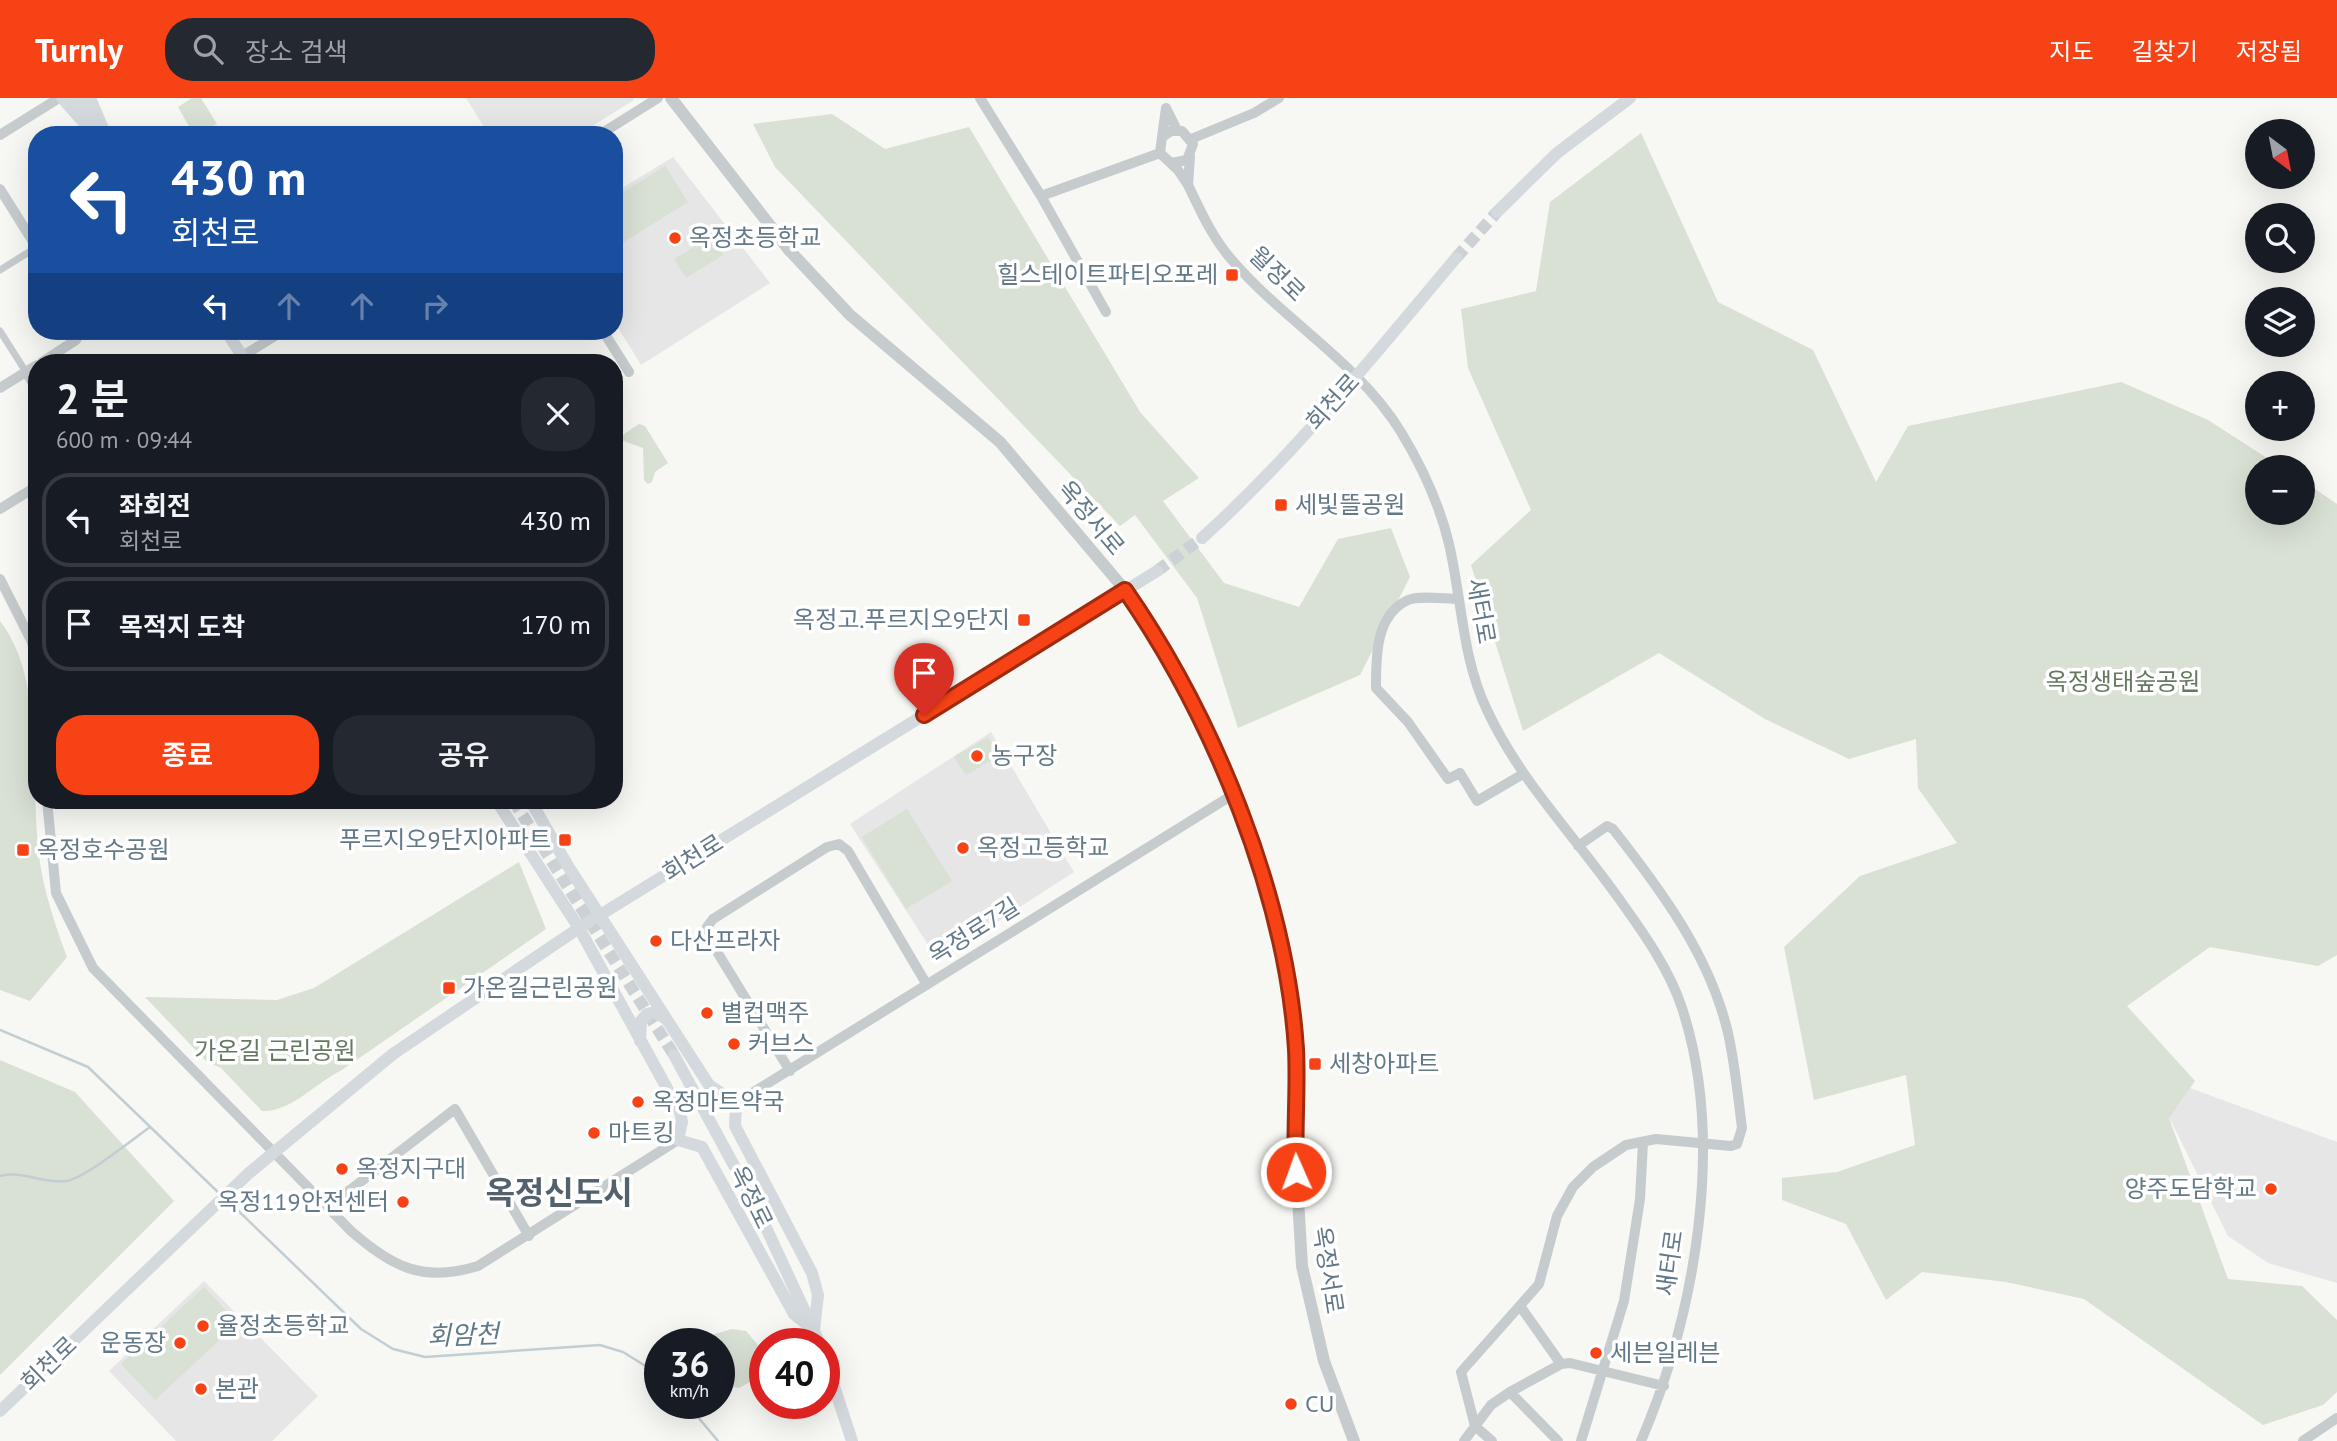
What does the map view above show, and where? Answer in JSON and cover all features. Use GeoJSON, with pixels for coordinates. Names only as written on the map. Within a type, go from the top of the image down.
{"type":"FeatureCollection","features":[{"type":"Feature","properties":{"kind":"main road"},"geometry":{"type":"LineString","coordinates":[[61,98],[87,126]]}},
{"type":"Feature","properties":{"kind":"main road"},"geometry":{"type":"LineString","coordinates":[[77,98],[97,126]]}},
{"type":"Feature","properties":{"kind":"main road"},"geometry":{"type":"LineString","coordinates":[[90,98],[100,126]]}},
{"type":"Feature","properties":{"kind":"main road"},"geometry":{"type":"LineString","coordinates":[[1497,212],[1557,153],[1630,98]]}},
{"type":"Feature","properties":{"kind":"main road","name":"회천로"},"geometry":{"type":"LineString","coordinates":[[1202,538],[1264,478],[1357,376],[1456,258]]}},
{"type":"Feature","properties":{"kind":"main road","name":"회천로"},"geometry":{"type":"LineString","coordinates":[[0,1411],[249,1173],[393,1054],[579,928],[1157,571]]}},
{"type":"Feature","properties":{"kind":"main road"},"geometry":{"type":"LineString","coordinates":[[503,809],[579,928],[793,1314],[811,1328]]}},
{"type":"Feature","properties":{"kind":"main road"},"geometry":{"type":"LineString","coordinates":[[536,809],[735,1126],[812,1273],[818,1295],[814,1328]]}},
{"type":"Feature","properties":{"kind":"main road"},"geometry":{"type":"LineString","coordinates":[[640,1041],[641,1021],[647,1014],[659,1013],[669,1021]]}},
{"type":"Feature","properties":{"kind":"main road","name":"옥정로"},"geometry":{"type":"LineString","coordinates":[[674,1055],[744,1182],[813,1328]]}},
{"type":"Feature","properties":{"kind":"main road"},"geometry":{"type":"LineString","coordinates":[[709,1085],[736,1103],[735,1126]]}},
{"type":"Feature","properties":{"kind":"main road"},"geometry":{"type":"LineString","coordinates":[[680,1112],[682,1122],[678,1140],[702,1147]]}},
{"type":"Feature","properties":{"kind":"main road"},"geometry":{"type":"LineString","coordinates":[[840,1405],[852,1441]]}},
{"type":"Feature","properties":{"kind":"street"},"geometry":{"type":"LineString","coordinates":[[0,135],[61,98]]}},
{"type":"Feature","properties":{"kind":"street"},"geometry":{"type":"LineString","coordinates":[[613,126],[658,98]]}},
{"type":"Feature","properties":{"kind":"street","name":"옥정서로"},"geometry":{"type":"LineString","coordinates":[[671,98],[789,250],[850,315],[1000,442],[1125,590],[1195,704],[1251,841],[1277,934],[1291,1005],[1296,1048],[1295,1148],[1302,1266],[1324,1361],[1354,1441]]}},
{"type":"Feature","properties":{"kind":"street"},"geometry":{"type":"LineString","coordinates":[[980,98],[1107,312]]}},
{"type":"Feature","properties":{"kind":"street"},"geometry":{"type":"LineString","coordinates":[[1191,139],[1254,113],[1279,98]]}},
{"type":"Feature","properties":{"kind":"street"},"geometry":{"type":"LineString","coordinates":[[1160,153],[1166,103]]}},
{"type":"Feature","properties":{"kind":"street"},"geometry":{"type":"LineString","coordinates":[[1166,103],[1177,130],[1191,139]]}},
{"type":"Feature","properties":{"kind":"street"},"geometry":{"type":"LineString","coordinates":[[1162,137],[1177,130]]}},
{"type":"Feature","properties":{"kind":"street"},"geometry":{"type":"LineString","coordinates":[[1188,186],[1191,139]]}},
{"type":"Feature","properties":{"kind":"street"},"geometry":{"type":"LineString","coordinates":[[1041,197],[1160,153]]}},
{"type":"Feature","properties":{"kind":"street"},"geometry":{"type":"LineString","coordinates":[[1160,153],[1171,163],[1182,163],[1190,156]]}},
{"type":"Feature","properties":{"kind":"street","name":"월정로"},"geometry":{"type":"LineString","coordinates":[[1171,163],[1188,186],[1210,230],[1231,259],[1255,285],[1357,376]]}},
{"type":"Feature","properties":{"kind":"street"},"geometry":{"type":"LineString","coordinates":[[0,190],[28,234]]}},
{"type":"Feature","properties":{"kind":"street"},"geometry":{"type":"LineString","coordinates":[[0,270],[28,253]]}},
{"type":"Feature","properties":{"kind":"street"},"geometry":{"type":"LineString","coordinates":[[0,331],[28,375]]}},
{"type":"Feature","properties":{"kind":"street"},"geometry":{"type":"LineString","coordinates":[[54,354],[76,340]]}},
{"type":"Feature","properties":{"kind":"street"},"geometry":{"type":"LineString","coordinates":[[249,354],[270,340]]}},
{"type":"Feature","properties":{"kind":"street"},"geometry":{"type":"LineString","coordinates":[[623,363],[629,373]]}},
{"type":"Feature","properties":{"kind":"street"},"geometry":{"type":"LineString","coordinates":[[0,388],[26,372]]}},
{"type":"Feature","properties":{"kind":"street","name":"새터로"},"geometry":{"type":"LineString","coordinates":[[1357,376],[1400,431],[1429,489],[1448,541],[1469,664],[1507,752],[1621,901],[1658,959],[1681,1006],[1694,1056],[1704,1144],[1694,1245],[1683,1318],[1664,1386],[1641,1441]]}},
{"type":"Feature","properties":{"kind":"street"},"geometry":{"type":"LineString","coordinates":[[0,509],[28,492]]}},
{"type":"Feature","properties":{"kind":"street"},"geometry":{"type":"LineString","coordinates":[[0,579],[28,634]]}},
{"type":"Feature","properties":{"kind":"street"},"geometry":{"type":"LineString","coordinates":[[1458,599],[1409,599],[1391,615],[1375,647],[1376,688],[1408,722],[1448,779],[1461,773],[1477,801],[1523,774]]}},
{"type":"Feature","properties":{"kind":"street","name":"옥정로7길"},"geometry":{"type":"LineString","coordinates":[[736,1103],[1234,794]]}},
{"type":"Feature","properties":{"kind":"street"},"geometry":{"type":"LineString","coordinates":[[48,809],[56,894],[93,968],[328,1207],[378,1254],[403,1268],[419,1272],[458,1272],[478,1266],[678,1140]]}},
{"type":"Feature","properties":{"kind":"street"},"geometry":{"type":"LineString","coordinates":[[1492,1441],[1475,1426],[1461,1372],[1539,1284],[1557,1216],[1573,1187],[1608,1154],[1656,1139],[1737,1144],[1742,1128],[1728,1032],[1715,996],[1674,912],[1613,829],[1607,826],[1600,829],[1578,846]]}},
{"type":"Feature","properties":{"kind":"street"},"geometry":{"type":"LineString","coordinates":[[790,1071],[708,937],[709,923],[827,847],[839,844],[855,862],[927,985]]}},
{"type":"Feature","properties":{"kind":"street"},"geometry":{"type":"LineString","coordinates":[[328,1207],[455,1109],[529,1236]]}},
{"type":"Feature","properties":{"kind":"street","name":"새터로"},"geometry":{"type":"LineString","coordinates":[[1581,1441],[1624,1301],[1640,1199],[1643,1142]]}},
{"type":"Feature","properties":{"kind":"street"},"geometry":{"type":"LineString","coordinates":[[1520,1306],[1561,1364]]}},
{"type":"Feature","properties":{"kind":"street"},"geometry":{"type":"LineString","coordinates":[[1464,1441],[1491,1405],[1561,1364],[1570,1363],[1664,1386]]}},
{"type":"Feature","properties":{"kind":"street"},"geometry":{"type":"LineString","coordinates":[[1510,1392],[1558,1441]]}},
{"type":"Feature","properties":{"kind":"street"},"geometry":{"type":"LineString","coordinates":[[2302,1441],[2337,1418]]}},
{"type":"Feature","properties":{"kind":"shaded area"},"geometry":{"type":"Polygon","coordinates":[[[466,98],[634,100],[592,126],[483,126],[466,98]]]}},
{"type":"Feature","properties":{"kind":"shaded area","name":"옥정초등학교"},"geometry":{"type":"Polygon","coordinates":[[[673,157],[770,283],[641,365],[623,336],[623,188],[673,157]]]}},
{"type":"Feature","properties":{"kind":"shaded area","name":"옥정고등학교"},"geometry":{"type":"Polygon","coordinates":[[[991,732],[1074,872],[938,960],[850,824],[991,732]]]}},
{"type":"Feature","properties":{"kind":"shaded area","name":"양주도담학교"},"geometry":{"type":"Polygon","coordinates":[[[2190,1088],[2337,1142],[2337,1283],[2268,1263],[2228,1236],[2169,1117],[2190,1088]]]}},
{"type":"Feature","properties":{"kind":"shaded area","name":"율정초등학교"},"geometry":{"type":"Polygon","coordinates":[[[204,1281],[318,1396],[272,1441],[176,1441],[109,1371],[204,1281]]]}},
{"type":"Feature","properties":{"kind":"green space"},"geometry":{"type":"Polygon","coordinates":[[[192,98],[201,98],[217,124],[189,126],[178,107],[192,98]]]}},
{"type":"Feature","properties":{"kind":"green space"},"geometry":{"type":"Polygon","coordinates":[[[832,114],[885,149],[969,127],[1140,412],[1199,478],[1163,501],[1224,583],[1299,607],[1338,539],[1391,528],[1410,577],[1360,675],[1238,728],[1197,598],[1135,515],[1120,526],[775,167],[753,124],[832,114]]]}},
{"type":"Feature","properties":{"kind":"green space","name":"옥정생태숲공원"},"geometry":{"type":"Polygon","coordinates":[[[1641,133],[1718,302],[1813,350],[1876,482],[1908,426],[2121,382],[2208,420],[2262,455],[2245,455],[2245,525],[2315,525],[2315,489],[2337,504],[2337,955],[2318,966],[2210,947],[2127,1006],[2195,1081],[2169,1118],[2228,1279],[2302,1286],[2337,1320],[2337,1392],[2323,1405],[2263,1425],[2084,1299],[2006,1282],[1922,1272],[1886,1300],[1846,1224],[1782,1200],[1782,1178],[1837,1172],[1915,1145],[1906,1075],[1814,1100],[1784,947],[1860,876],[1957,843],[1918,788],[1916,739],[1849,759],[1765,719],[1659,653],[1523,731],[1471,565],[1531,510],[1468,368],[1461,309],[1536,291],[1550,202],[1641,133]]]}},
{"type":"Feature","properties":{"kind":"green space"},"geometry":{"type":"Polygon","coordinates":[[[665,166],[688,202],[623,242],[623,192],[665,166]]]}},
{"type":"Feature","properties":{"kind":"green space"},"geometry":{"type":"Polygon","coordinates":[[[712,236],[723,255],[686,278],[674,259],[712,236]]]}},
{"type":"Feature","properties":{"kind":"green space"},"geometry":{"type":"Polygon","coordinates":[[[639,424],[645,426],[668,463],[655,472],[652,482],[648,484],[644,480],[643,448],[623,441],[624,434],[639,424]]]}},
{"type":"Feature","properties":{"kind":"green space"},"geometry":{"type":"Polygon","coordinates":[[[0,621],[13,643],[28,690],[28,809],[36,809],[43,881],[67,957],[30,1001],[0,990],[0,621]]]}},
{"type":"Feature","properties":{"kind":"green space","name":"농구장"},"geometry":{"type":"Polygon","coordinates":[[[988,737],[1000,755],[966,775],[954,757],[988,737]]]}},
{"type":"Feature","properties":{"kind":"green space"},"geometry":{"type":"Polygon","coordinates":[[[907,809],[952,881],[906,909],[862,837],[907,809]]]}},
{"type":"Feature","properties":{"kind":"green space","name":"가온길 근린공원"},"geometry":{"type":"Polygon","coordinates":[[[519,862],[546,929],[284,1107],[262,1111],[221,1068],[207,1062],[145,997],[277,1000],[314,988],[519,862]]]}},
{"type":"Feature","properties":{"kind":"green space"},"geometry":{"type":"Polygon","coordinates":[[[0,1060],[75,1092],[174,1201],[0,1375],[0,1060]]]}},
{"type":"Feature","properties":{"kind":"green space","name":"운동장"},"geometry":{"type":"Polygon","coordinates":[[[204,1287],[238,1323],[155,1400],[121,1364],[204,1287]]]}},
{"type":"Feature","properties":{"kind":"green space"},"geometry":{"type":"Polygon","coordinates":[[[735,1329],[746,1331],[749,1334],[749,1383],[735,1387],[735,1329]]]}},
{"type":"Feature","properties":{"kind":"waterway","name":"회암천"},"geometry":{"type":"LineString","coordinates":[[0,1030],[88,1067],[221,1195]]}},
{"type":"Feature","properties":{"kind":"waterway"},"geometry":{"type":"LineString","coordinates":[[0,1176],[16,1175],[66,1181],[85,1173],[150,1127]]}},
{"type":"Feature","properties":{"kind":"waterway","name":"회암천"},"geometry":{"type":"LineString","coordinates":[[226,1199],[361,1329],[393,1349],[425,1357],[600,1345],[623,1352],[644,1365]]}},
{"type":"Feature","properties":{"kind":"waterway","name":"회암천"},"geometry":{"type":"LineString","coordinates":[[700,1419],[718,1441]]}},
{"type":"Feature","properties":{"kind":"tunnel"},"geometry":{"type":"LineString","coordinates":[[1456,258],[1497,212]]}},
{"type":"Feature","properties":{"kind":"tunnel"},"geometry":{"type":"LineString","coordinates":[[1157,571],[1202,538]]}},
{"type":"Feature","properties":{"kind":"tunnel"},"geometry":{"type":"LineString","coordinates":[[519,809],[674,1055]]}},
{"type":"Feature","properties":{"kind":"place","name":"옥정초등학교"},"geometry":{"type":"Point","coordinates":[675,238]}},
{"type":"Feature","properties":{"kind":"place","name":"힐스테이트파티오포레"},"geometry":{"type":"Point","coordinates":[1232,275]}},
{"type":"Feature","properties":{"kind":"place","name":"세빛뜰공원"},"geometry":{"type":"Point","coordinates":[1281,505]}},
{"type":"Feature","properties":{"kind":"place","name":"옥정고.푸르지오9단지"},"geometry":{"type":"Point","coordinates":[1024,620]}},
{"type":"Feature","properties":{"kind":"place","name":"농구장"},"geometry":{"type":"Point","coordinates":[977,756]}},
{"type":"Feature","properties":{"kind":"place","name":"푸르지오9단지아파트"},"geometry":{"type":"Point","coordinates":[565,840]}},
{"type":"Feature","properties":{"kind":"place","name":"옥정고등학교"},"geometry":{"type":"Point","coordinates":[963,848]}},
{"type":"Feature","properties":{"kind":"place","name":"옥정호수공원"},"geometry":{"type":"Point","coordinates":[23,850]}},
{"type":"Feature","properties":{"kind":"place","name":"다산프라자"},"geometry":{"type":"Point","coordinates":[656,941]}},
{"type":"Feature","properties":{"kind":"place","name":"가온길근린공원"},"geometry":{"type":"Point","coordinates":[449,988]}},
{"type":"Feature","properties":{"kind":"place","name":"별컵맥주"},"geometry":{"type":"Point","coordinates":[707,1013]}},
{"type":"Feature","properties":{"kind":"place","name":"커브스"},"geometry":{"type":"Point","coordinates":[734,1044]}},
{"type":"Feature","properties":{"kind":"place","name":"세창아파트"},"geometry":{"type":"Point","coordinates":[1315,1064]}},
{"type":"Feature","properties":{"kind":"place","name":"옥정마트약국"},"geometry":{"type":"Point","coordinates":[638,1102]}},
{"type":"Feature","properties":{"kind":"place","name":"마트킹"},"geometry":{"type":"Point","coordinates":[594,1133]}},
{"type":"Feature","properties":{"kind":"place","name":"옥정지구대"},"geometry":{"type":"Point","coordinates":[342,1169]}},
{"type":"Feature","properties":{"kind":"place","name":"양주도담학교"},"geometry":{"type":"Point","coordinates":[2271,1189]}},
{"type":"Feature","properties":{"kind":"place","name":"옥정119안전센터"},"geometry":{"type":"Point","coordinates":[403,1202]}},
{"type":"Feature","properties":{"kind":"place","name":"율정초등학교"},"geometry":{"type":"Point","coordinates":[203,1326]}},
{"type":"Feature","properties":{"kind":"place","name":"운동장"},"geometry":{"type":"Point","coordinates":[180,1343]}},
{"type":"Feature","properties":{"kind":"place","name":"세븐일레븐"},"geometry":{"type":"Point","coordinates":[1596,1353]}},
{"type":"Feature","properties":{"kind":"place","name":"본관"},"geometry":{"type":"Point","coordinates":[201,1389]}},
{"type":"Feature","properties":{"kind":"place","name":"CU"},"geometry":{"type":"Point","coordinates":[1291,1404]}},
{"type":"Feature","properties":{"kind":"district","name":"옥정신도시"},"geometry":{"type":"Point","coordinates":[559,1193]}},
{"type":"Feature","properties":{"kind":"route"},"geometry":{"type":"LineString","coordinates":[[924,715],[1125,590],[1148,622],[1195,704],[1251,841],[1280,946],[1291,1005],[1296,1048],[1296,1172]]}}]}
